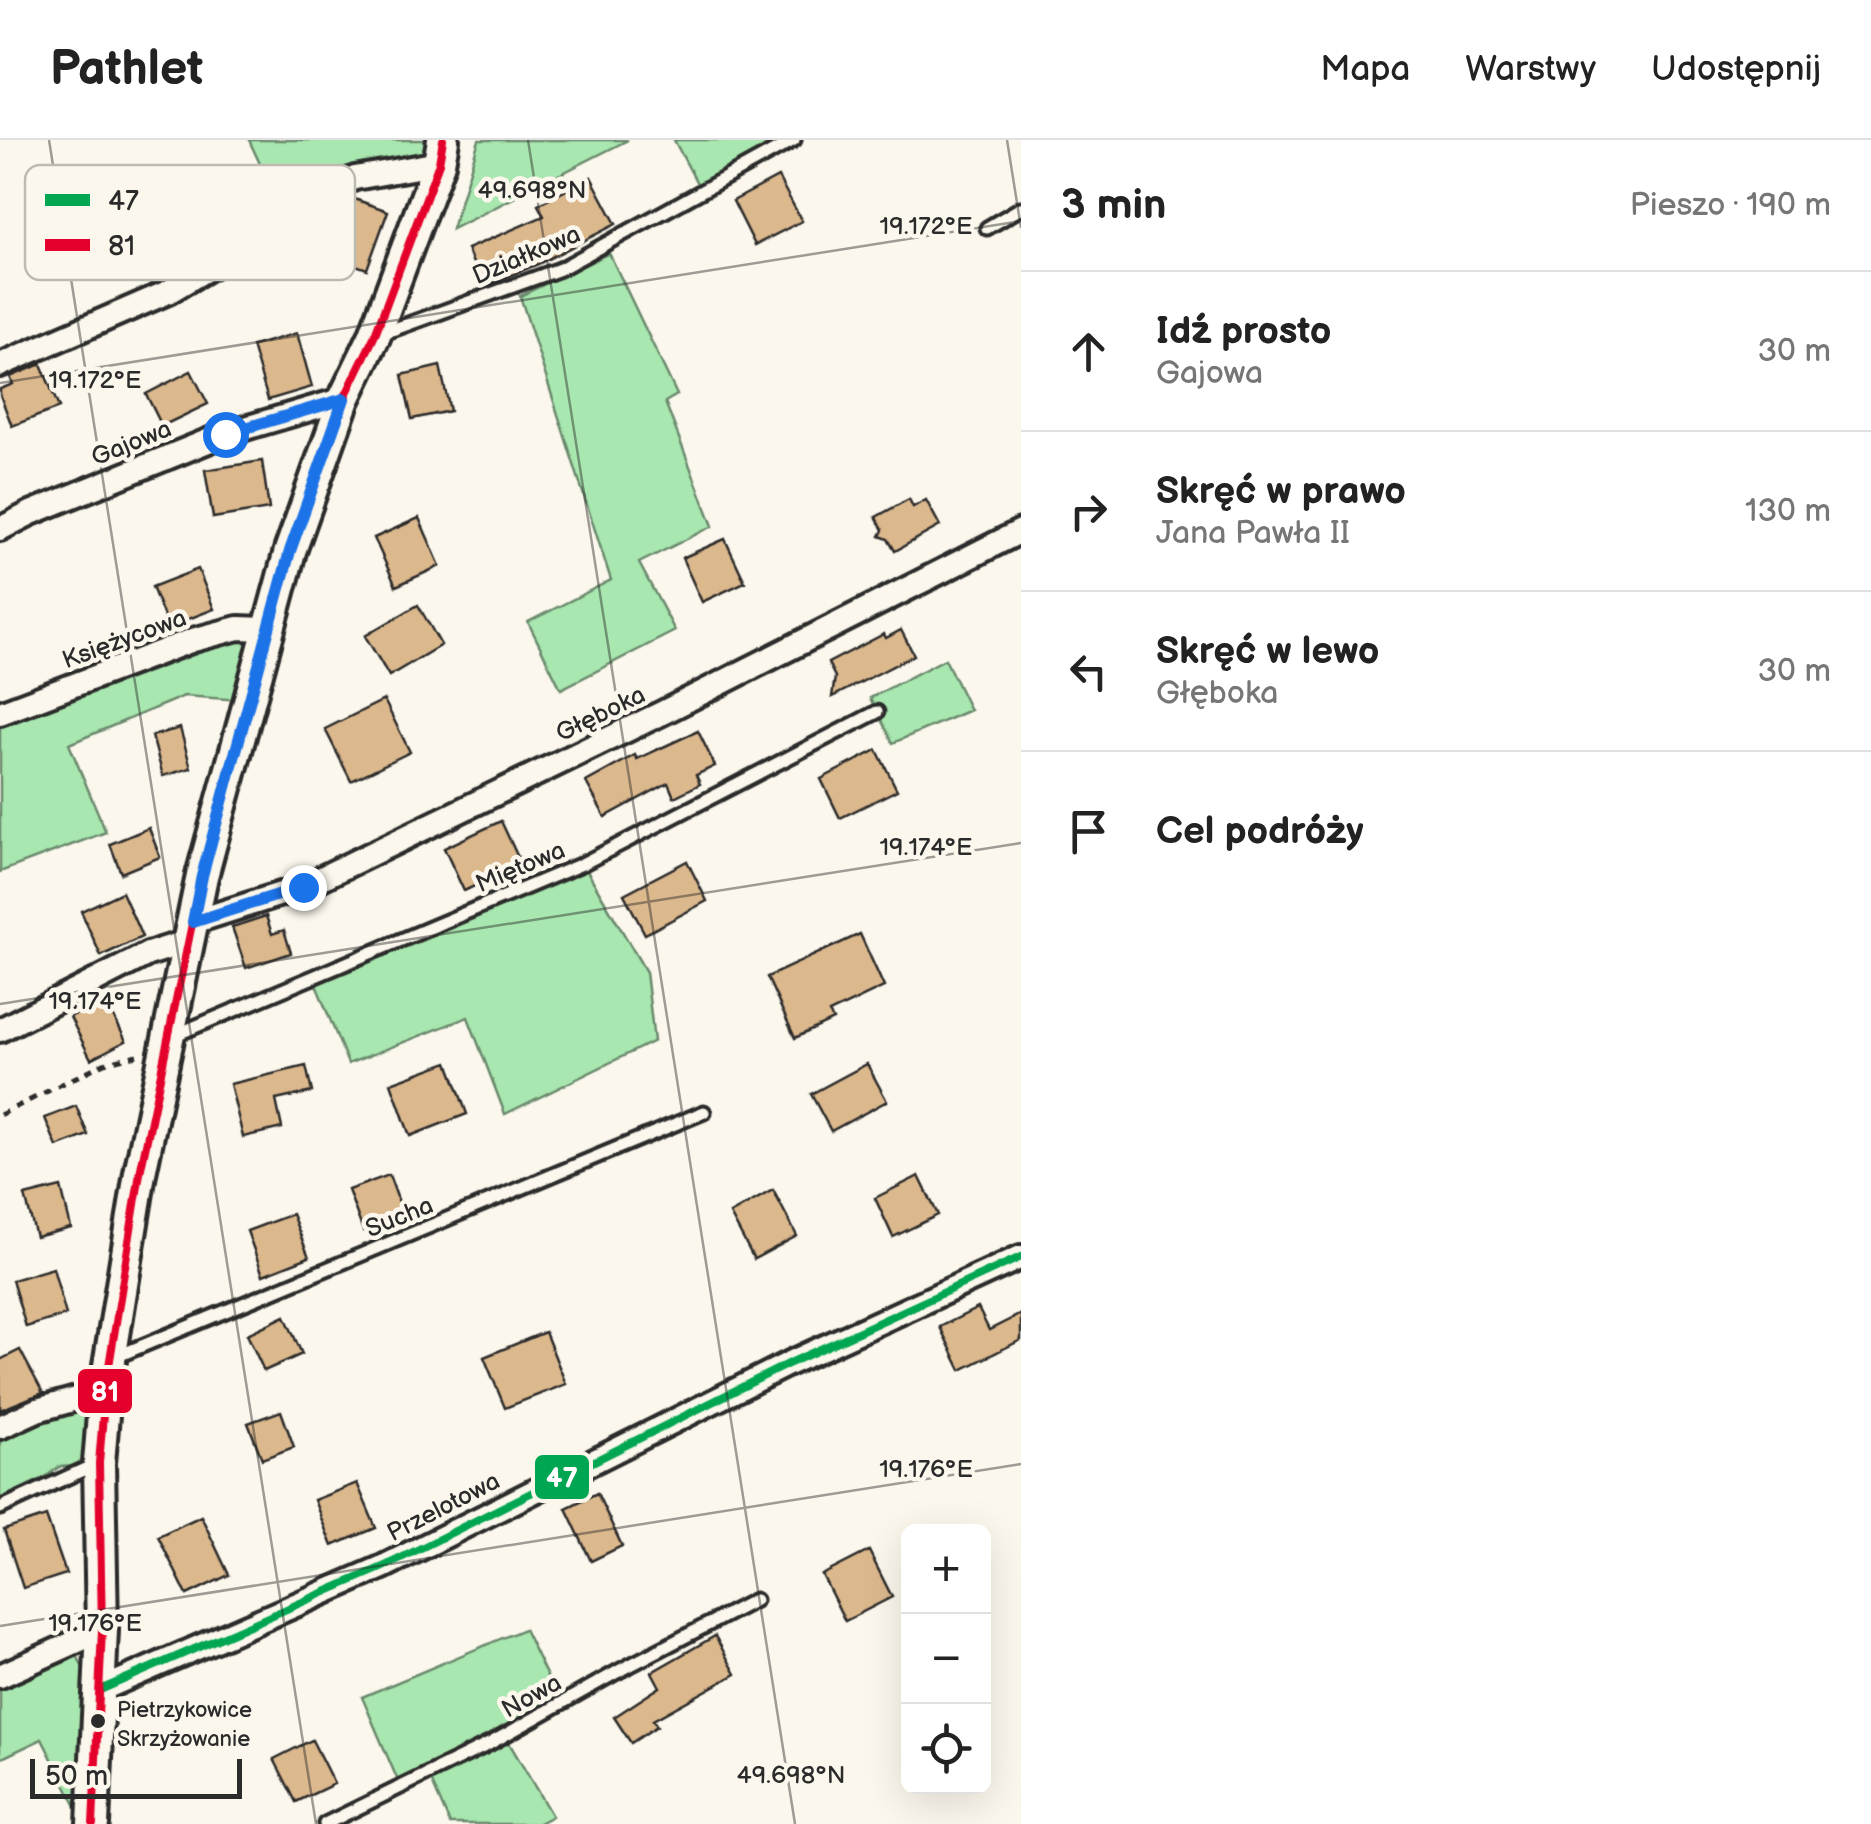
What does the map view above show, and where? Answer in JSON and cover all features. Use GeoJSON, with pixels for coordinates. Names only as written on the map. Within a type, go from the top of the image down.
{"type":"FeatureCollection","features":[{"type":"Feature","properties":{"kind":"street"},"geometry":{"type":"LineString","coordinates":[[94,1824],[102,1630],[99,1463],[104,1390],[140,1173],[202,876],[290,551],[344,399],[374,337],[441,152]]}},
{"type":"Feature","properties":{"kind":"street"},"geometry":{"type":"LineString","coordinates":[[355,178],[441,152]]}},
{"type":"Feature","properties":{"kind":"street"},"geometry":{"type":"LineString","coordinates":[[0,365],[188,280]]}},
{"type":"Feature","properties":{"kind":"street","name":"Gajowa"},"geometry":{"type":"LineString","coordinates":[[0,529],[225,434],[344,399]]}},
{"type":"Feature","properties":{"kind":"street","name":"Głęboka"},"geometry":{"type":"LineString","coordinates":[[0,1030],[191,932],[303,887],[662,713],[1021,531]]}},
{"type":"Feature","properties":{"kind":"street","name":"Księżycowa"},"geometry":{"type":"LineString","coordinates":[[0,714],[193,640],[238,628],[269,630]]}},
{"type":"Feature","properties":{"kind":"street","name":"Przelotowa"},"geometry":{"type":"LineString","coordinates":[[100,1690],[383,1567],[790,1364],[1021,1257]]}},
{"type":"Feature","properties":{"kind":"street"},"geometry":{"type":"LineString","coordinates":[[0,1427],[37,1410],[104,1390]]}},
{"type":"Feature","properties":{"kind":"street"},"geometry":{"type":"LineString","coordinates":[[0,1676],[102,1630]]}},
{"type":"Feature","properties":{"kind":"lane","name":"Działkowa"},"geometry":{"type":"LineString","coordinates":[[374,337],[560,269],[794,140]]}},
{"type":"Feature","properties":{"kind":"lane"},"geometry":{"type":"LineString","coordinates":[[988,228],[1021,208]]}},
{"type":"Feature","properties":{"kind":"lane","name":"Miętowa"},"geometry":{"type":"LineString","coordinates":[[167,1046],[582,864],[877,712]]}},
{"type":"Feature","properties":{"kind":"lane","name":"Sucha"},"geometry":{"type":"LineString","coordinates":[[109,1360],[704,1112]]}},
{"type":"Feature","properties":{"kind":"lane"},"geometry":{"type":"LineString","coordinates":[[0,1508],[99,1463]]}},
{"type":"Feature","properties":{"kind":"lane","name":"Nowa"},"geometry":{"type":"LineString","coordinates":[[325,1824],[489,1744],[755,1600]]}},
{"type":"Feature","properties":{"kind":"path"},"geometry":{"type":"LineString","coordinates":[[0,1115],[104,1063],[167,1046]]}},
{"type":"Feature","properties":{"kind":"green space"},"geometry":{"type":"Polygon","coordinates":[[[249,140],[431,140],[427,160],[355,172],[355,165],[261,165],[249,140]]]}},
{"type":"Feature","properties":{"kind":"green space"},"geometry":{"type":"Polygon","coordinates":[[[479,140],[628,140],[452,229],[479,140]]]}},
{"type":"Feature","properties":{"kind":"green space"},"geometry":{"type":"Polygon","coordinates":[[[674,140],[782,140],[699,187],[674,140]]]}},
{"type":"Feature","properties":{"kind":"green space"},"geometry":{"type":"Polygon","coordinates":[[[609,253],[677,395],[665,402],[713,526],[639,563],[675,631],[561,689],[528,622],[611,580],[520,296],[609,253]]]}},
{"type":"Feature","properties":{"kind":"green space"},"geometry":{"type":"Polygon","coordinates":[[[247,635],[257,639],[241,700],[184,696],[69,744],[106,832],[0,872],[0,727],[247,635]]]}},
{"type":"Feature","properties":{"kind":"green space"},"geometry":{"type":"Polygon","coordinates":[[[945,659],[970,710],[893,743],[870,698],[945,659]]]}},
{"type":"Feature","properties":{"kind":"green space"},"geometry":{"type":"Polygon","coordinates":[[[586,869],[646,972],[654,1041],[505,1114],[468,1017],[348,1064],[315,982],[586,869]]]}},
{"type":"Feature","properties":{"kind":"green space"},"geometry":{"type":"Polygon","coordinates":[[[84,1408],[88,1419],[85,1460],[77,1466],[59,1467],[0,1499],[0,1433],[39,1415],[84,1408]]]}},
{"type":"Feature","properties":{"kind":"green space"},"geometry":{"type":"Polygon","coordinates":[[[524,1629],[558,1699],[398,1781],[362,1697],[524,1629]]]}},
{"type":"Feature","properties":{"kind":"green space"},"geometry":{"type":"Polygon","coordinates":[[[75,1651],[83,1668],[84,1822],[42,1739],[0,1759],[0,1682],[75,1651]]]}},
{"type":"Feature","properties":{"kind":"green space"},"geometry":{"type":"Polygon","coordinates":[[[508,1741],[552,1816],[537,1824],[450,1824],[430,1778],[508,1741]]]}},
{"type":"Feature","properties":{"kind":"building"},"geometry":{"type":"Polygon","coordinates":[[[591,177],[616,224],[483,287],[467,249],[544,216],[538,205],[591,177]]]}},
{"type":"Feature","properties":{"kind":"building"},"geometry":{"type":"Polygon","coordinates":[[[778,177],[802,221],[755,245],[733,201],[778,177]]]}},
{"type":"Feature","properties":{"kind":"building"},"geometry":{"type":"Polygon","coordinates":[[[355,199],[388,211],[367,269],[355,265],[355,199]]]}},
{"type":"Feature","properties":{"kind":"building"},"geometry":{"type":"Polygon","coordinates":[[[297,333],[312,387],[268,400],[252,346],[297,333]]]}},
{"type":"Feature","properties":{"kind":"building"},"geometry":{"type":"Polygon","coordinates":[[[41,364],[59,408],[12,426],[0,389],[13,384],[10,377],[41,364]]]}},
{"type":"Feature","properties":{"kind":"building"},"geometry":{"type":"Polygon","coordinates":[[[440,366],[450,411],[412,419],[402,375],[440,366]]]}},
{"type":"Feature","properties":{"kind":"building"},"geometry":{"type":"Polygon","coordinates":[[[191,371],[208,404],[162,426],[146,394],[191,371]]]}},
{"type":"Feature","properties":{"kind":"building"},"geometry":{"type":"Polygon","coordinates":[[[262,461],[269,509],[213,518],[205,470],[262,461]]]}},
{"type":"Feature","properties":{"kind":"building"},"geometry":{"type":"Polygon","coordinates":[[[909,499],[913,507],[926,500],[940,526],[895,551],[888,539],[880,536],[883,530],[876,517],[909,499]]]}},
{"type":"Feature","properties":{"kind":"building"},"geometry":{"type":"Polygon","coordinates":[[[419,518],[440,566],[396,586],[374,538],[419,518]]]}},
{"type":"Feature","properties":{"kind":"building"},"geometry":{"type":"Polygon","coordinates":[[[725,539],[745,582],[702,602],[682,558],[725,539]]]}},
{"type":"Feature","properties":{"kind":"building"},"geometry":{"type":"Polygon","coordinates":[[[198,569],[214,609],[168,627],[152,587],[198,569]]]}},
{"type":"Feature","properties":{"kind":"building"},"geometry":{"type":"Polygon","coordinates":[[[418,605],[441,645],[389,676],[365,636],[418,605]]]}},
{"type":"Feature","properties":{"kind":"building"},"geometry":{"type":"Polygon","coordinates":[[[901,630],[914,655],[832,697],[835,677],[828,663],[884,634],[886,638],[901,630]]]}},
{"type":"Feature","properties":{"kind":"building"},"geometry":{"type":"Polygon","coordinates":[[[384,700],[410,752],[351,781],[325,729],[384,700]]]}},
{"type":"Feature","properties":{"kind":"building"},"geometry":{"type":"Polygon","coordinates":[[[180,728],[191,768],[163,776],[152,736],[180,728]]]}},
{"type":"Feature","properties":{"kind":"building"},"geometry":{"type":"Polygon","coordinates":[[[698,731],[715,766],[696,775],[700,784],[674,797],[668,783],[605,817],[586,782],[635,755],[637,759],[698,731]]]}},
{"type":"Feature","properties":{"kind":"building"},"geometry":{"type":"Polygon","coordinates":[[[877,750],[897,790],[840,818],[821,779],[877,750]]]}},
{"type":"Feature","properties":{"kind":"building"},"geometry":{"type":"Polygon","coordinates":[[[501,821],[521,864],[464,891],[444,848],[501,821]]]}},
{"type":"Feature","properties":{"kind":"building"},"geometry":{"type":"Polygon","coordinates":[[[149,828],[160,857],[121,873],[110,844],[149,828]]]}},
{"type":"Feature","properties":{"kind":"building"},"geometry":{"type":"Polygon","coordinates":[[[687,861],[707,901],[645,934],[624,894],[687,861]]]}},
{"type":"Feature","properties":{"kind":"building"},"geometry":{"type":"Polygon","coordinates":[[[122,892],[142,937],[101,956],[81,911],[122,892]]]}},
{"type":"Feature","properties":{"kind":"building"},"geometry":{"type":"Polygon","coordinates":[[[266,916],[272,934],[284,930],[291,953],[246,968],[232,927],[266,916]]]}},
{"type":"Feature","properties":{"kind":"building"},"geometry":{"type":"Polygon","coordinates":[[[860,934],[884,987],[829,1013],[833,1020],[795,1038],[767,977],[860,934]]]}},
{"type":"Feature","properties":{"kind":"building"},"geometry":{"type":"Polygon","coordinates":[[[105,999],[126,1041],[91,1059],[70,1017],[105,999]]]}},
{"type":"Feature","properties":{"kind":"building"},"geometry":{"type":"Polygon","coordinates":[[[448,1062],[467,1114],[410,1136],[391,1083],[448,1062]]]}},
{"type":"Feature","properties":{"kind":"building"},"geometry":{"type":"Polygon","coordinates":[[[867,1064],[887,1101],[831,1131],[811,1094],[867,1064]]]}},
{"type":"Feature","properties":{"kind":"building"},"geometry":{"type":"Polygon","coordinates":[[[306,1066],[312,1092],[276,1100],[282,1128],[243,1137],[230,1084],[306,1066]]]}},
{"type":"Feature","properties":{"kind":"building"},"geometry":{"type":"Polygon","coordinates":[[[76,1106],[88,1135],[57,1147],[45,1118],[76,1106]]]}},
{"type":"Feature","properties":{"kind":"building"},"geometry":{"type":"Polygon","coordinates":[[[389,1175],[404,1216],[363,1231],[348,1190],[389,1175]]]}},
{"type":"Feature","properties":{"kind":"building"},"geometry":{"type":"Polygon","coordinates":[[[919,1176],[938,1215],[893,1237],[875,1198],[919,1176]]]}},
{"type":"Feature","properties":{"kind":"building"},"geometry":{"type":"Polygon","coordinates":[[[61,1187],[71,1228],[36,1237],[25,1196],[61,1187]]]}},
{"type":"Feature","properties":{"kind":"building"},"geometry":{"type":"Polygon","coordinates":[[[773,1190],[797,1236],[754,1259],[730,1214],[773,1190]]]}},
{"type":"Feature","properties":{"kind":"building"},"geometry":{"type":"Polygon","coordinates":[[[292,1214],[309,1257],[263,1275],[247,1231],[292,1214]]]}},
{"type":"Feature","properties":{"kind":"building"},"geometry":{"type":"Polygon","coordinates":[[[53,1268],[66,1315],[26,1327],[12,1280],[53,1268]]]}},
{"type":"Feature","properties":{"kind":"building"},"geometry":{"type":"Polygon","coordinates":[[[978,1308],[989,1330],[1021,1314],[1021,1340],[961,1370],[940,1327],[978,1308]]]}},
{"type":"Feature","properties":{"kind":"building"},"geometry":{"type":"Polygon","coordinates":[[[285,1316],[302,1354],[264,1371],[247,1334],[285,1316]]]}},
{"type":"Feature","properties":{"kind":"building"},"geometry":{"type":"Polygon","coordinates":[[[545,1332],[566,1384],[505,1408],[484,1357],[545,1332]]]}},
{"type":"Feature","properties":{"kind":"building"},"geometry":{"type":"Polygon","coordinates":[[[20,1350],[43,1393],[0,1410],[0,1360],[20,1350]]]}},
{"type":"Feature","properties":{"kind":"building"},"geometry":{"type":"Polygon","coordinates":[[[281,1411],[294,1447],[262,1459],[248,1423],[281,1411]]]}},
{"type":"Feature","properties":{"kind":"building"},"geometry":{"type":"Polygon","coordinates":[[[357,1483],[376,1528],[332,1546],[314,1500],[357,1483]]]}},
{"type":"Feature","properties":{"kind":"building"},"geometry":{"type":"Polygon","coordinates":[[[597,1493],[622,1546],[591,1561],[566,1508],[597,1493]]]}},
{"type":"Feature","properties":{"kind":"building"},"geometry":{"type":"Polygon","coordinates":[[[46,1516],[66,1574],[23,1588],[4,1530],[46,1516]]]}},
{"type":"Feature","properties":{"kind":"building"},"geometry":{"type":"Polygon","coordinates":[[[201,1516],[229,1575],[187,1595],[158,1536],[201,1516]]]}},
{"type":"Feature","properties":{"kind":"building"},"geometry":{"type":"Polygon","coordinates":[[[869,1551],[892,1597],[845,1621],[822,1575],[869,1551]]]}},
{"type":"Feature","properties":{"kind":"building"},"geometry":{"type":"Polygon","coordinates":[[[715,1636],[736,1674],[653,1720],[657,1726],[631,1743],[614,1717],[660,1687],[652,1672],[715,1636]]]}},
{"type":"Feature","properties":{"kind":"building"},"geometry":{"type":"Polygon","coordinates":[[[312,1740],[334,1784],[296,1802],[274,1759],[312,1740]]]}},
{"type":"Feature","properties":{"kind":"transit line","name":"81"},"geometry":{"type":"LineString","coordinates":[[93,1824],[102,1630],[99,1463],[105,1391],[140,1173],[202,876],[290,551],[344,399],[374,337],[439,163],[443,140]]}},
{"type":"Feature","properties":{"kind":"transit line","name":"47"},"geometry":{"type":"LineString","coordinates":[[100,1690],[383,1567],[790,1363],[1021,1257]]}},
{"type":"Feature","properties":{"kind":"place","name":"Pietrzykowice Skrzyżowanie"},"geometry":{"type":"Point","coordinates":[98,1721]}},
{"type":"Feature","properties":{"kind":"route"},"geometry":{"type":"LineString","coordinates":[[225,434],[344,399],[290,551],[193,922],[303,887]]}}]}
